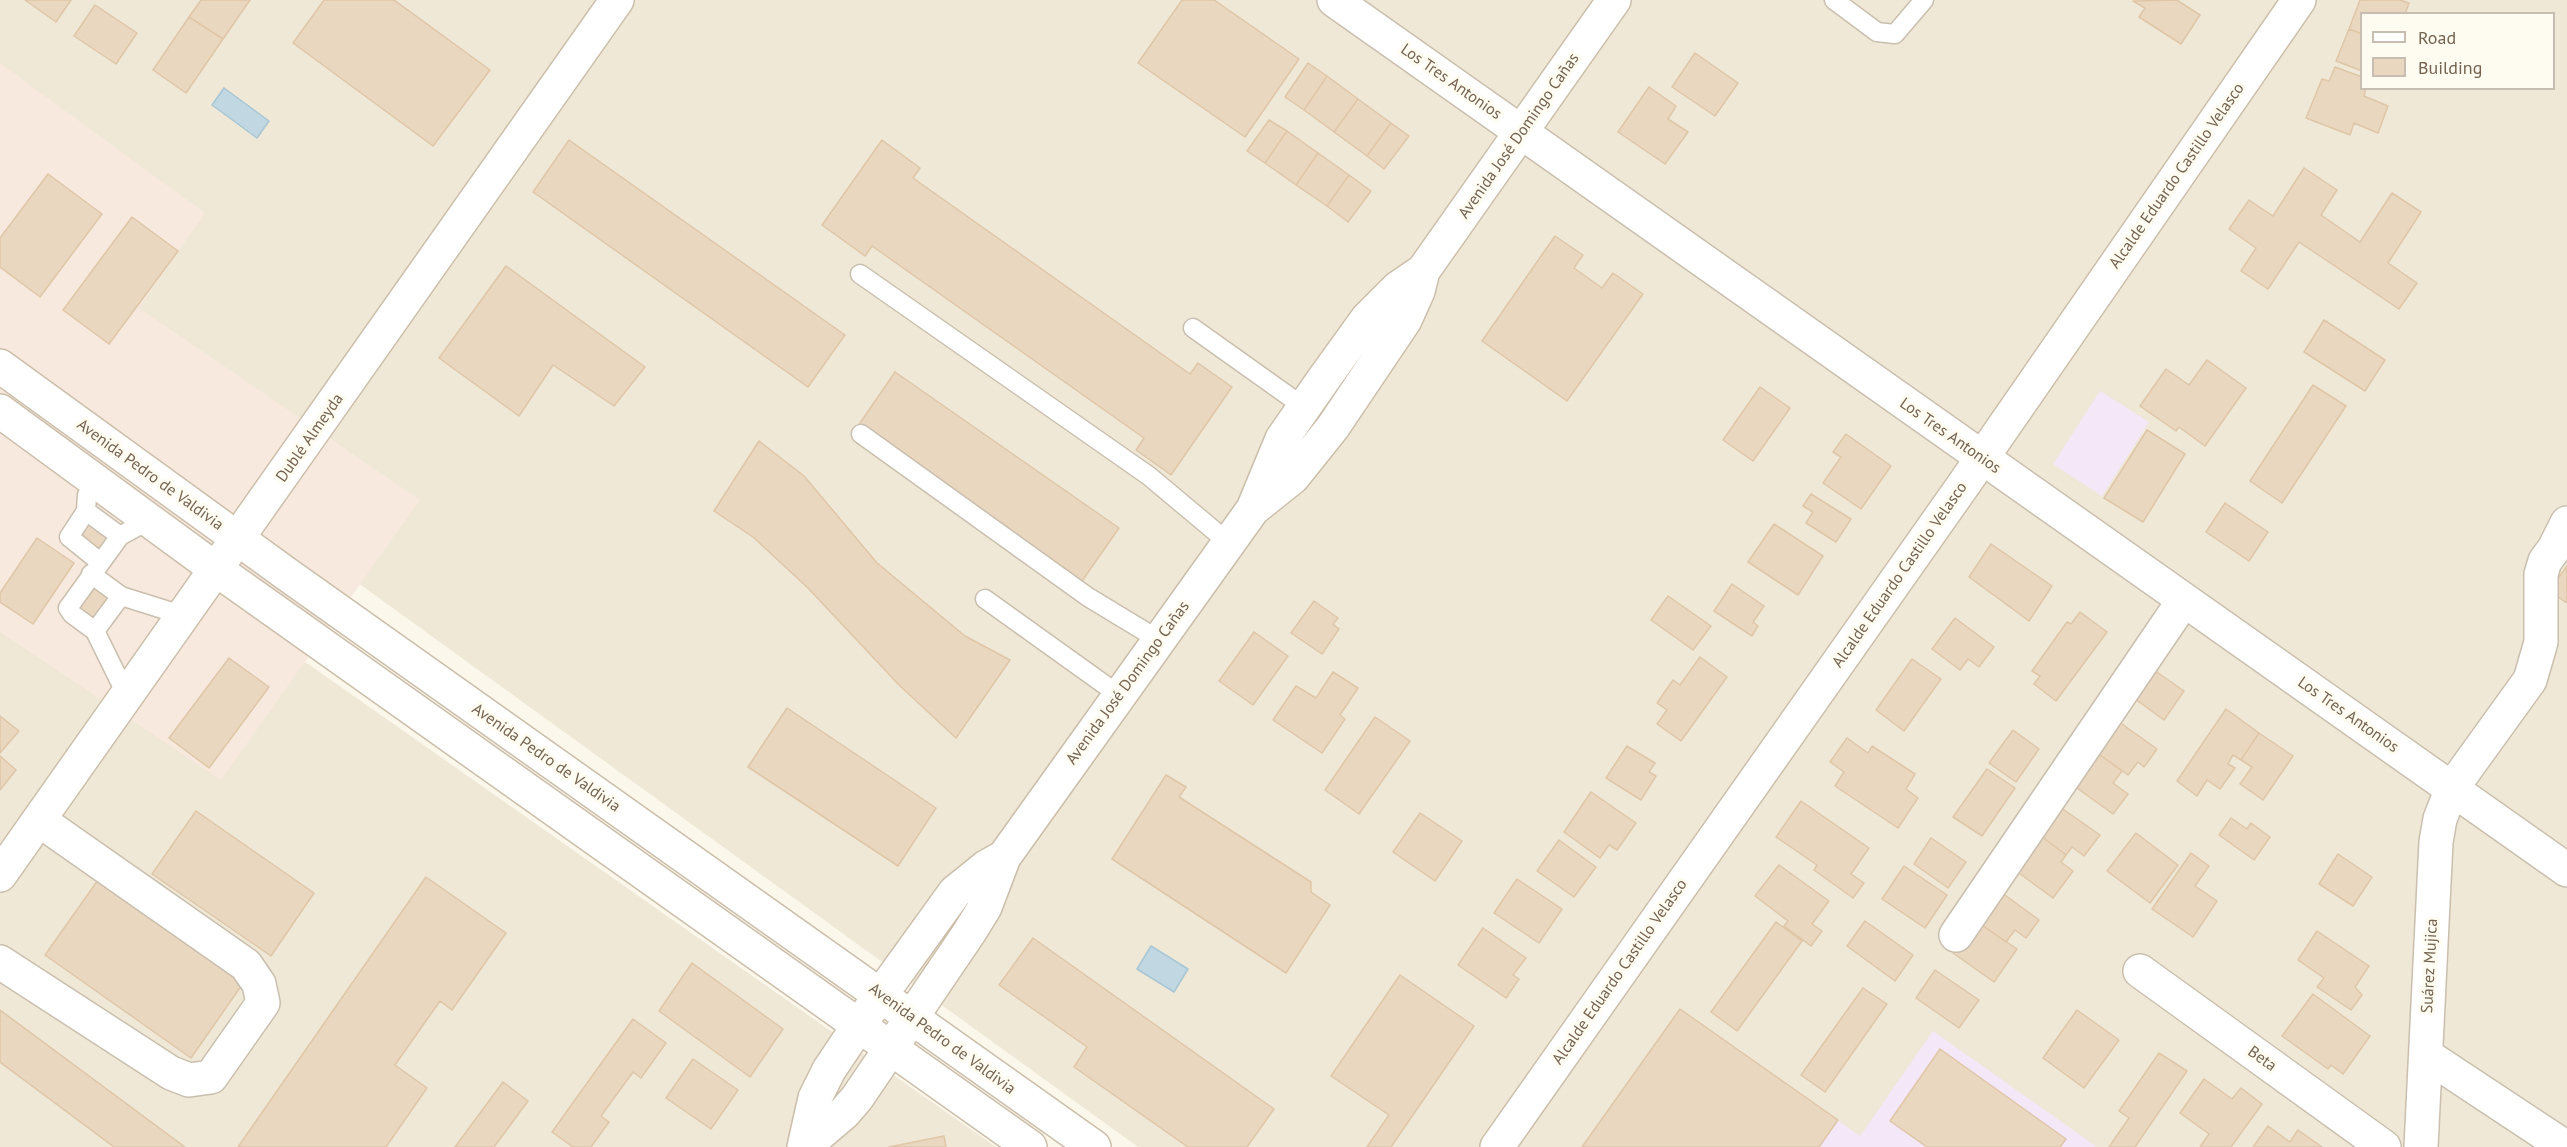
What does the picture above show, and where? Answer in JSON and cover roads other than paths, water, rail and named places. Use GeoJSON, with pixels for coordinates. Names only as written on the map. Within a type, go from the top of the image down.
{"type":"FeatureCollection","features":[{"type":"Feature","properties":{"kind":"street","name":"Dublé Almeyda"},"geometry":{"type":"LineString","coordinates":[[0,875],[185,616],[617,0]]}},
{"type":"Feature","properties":{"kind":"street","name":"Los Tres Antonios"},"geometry":{"type":"LineString","coordinates":[[1334,0],[2567,870]]}},
{"type":"Feature","properties":{"kind":"street","name":"Avenida José Domingo Cañas"},"geometry":{"type":"LineString","coordinates":[[804,1147],[844,1113],[913,1018],[985,906],[1004,857],[1253,509],[1282,439],[1304,406],[1367,318],[1398,288],[1423,271],[1614,0]]}},
{"type":"Feature","properties":{"kind":"street","name":"Alcalde Eduardo Castillo Velasco"},"geometry":{"type":"LineString","coordinates":[[1497,1147],[1982,458],[2299,0]]}},
{"type":"Feature","properties":{"kind":"street","name":"Avenida José Domingo Cañas"},"geometry":{"type":"LineString","coordinates":[[1253,509],[1293,477],[1333,427],[1405,320],[1418,291],[1423,271]]}},
{"type":"Feature","properties":{"kind":"street","name":"Avenida Pedro de Valdivia"},"geometry":{"type":"LineString","coordinates":[[0,366],[239,539],[1094,1147]]}},
{"type":"Feature","properties":{"kind":"street"},"geometry":{"type":"LineString","coordinates":[[0,411],[217,570],[1030,1147]]}},
{"type":"Feature","properties":{"kind":"street","name":"Suárez Mujica"},"geometry":{"type":"LineString","coordinates":[[2421,1147],[2436,842],[2440,819],[2452,788],[2530,680],[2541,642],[2541,574],[2545,561],[2567,523]]}},
{"type":"Feature","properties":{"kind":"street"},"geometry":{"type":"LineString","coordinates":[[1956,935],[2184,600]]}},
{"type":"Feature","properties":{"kind":"street"},"geometry":{"type":"LineString","coordinates":[[0,962],[171,1073],[189,1080],[212,1077],[263,1003],[259,984],[246,965],[39,820]]}},
{"type":"Feature","properties":{"kind":"street","name":"Avenida José Domingo Cañas"},"geometry":{"type":"LineString","coordinates":[[804,1147],[808,1122],[821,1083],[880,995],[955,892],[986,867],[1004,857]]}},
{"type":"Feature","properties":{"kind":"street","name":"Beta"},"geometry":{"type":"LineString","coordinates":[[2140,971],[2384,1147]]}},
{"type":"Feature","properties":{"kind":"street"},"geometry":{"type":"LineString","coordinates":[[2426,1055],[2565,1147]]}},
{"type":"Feature","properties":{"kind":"lane"},"geometry":{"type":"LineString","coordinates":[[1834,0],[1877,32],[1895,34],[1924,0]]}},
{"type":"Feature","properties":{"kind":"lane"},"geometry":{"type":"LineString","coordinates":[[860,274],[1149,476],[1229,543]]}},
{"type":"Feature","properties":{"kind":"lane"},"geometry":{"type":"LineString","coordinates":[[1193,328],[1304,406]]}},
{"type":"Feature","properties":{"kind":"lane"},"geometry":{"type":"LineString","coordinates":[[861,434],[1088,597],[1159,640]]}},
{"type":"Feature","properties":{"kind":"lane"},"geometry":{"type":"LineString","coordinates":[[96,481],[87,495],[86,511],[69,537],[121,596],[185,616]]}},
{"type":"Feature","properties":{"kind":"lane"},"geometry":{"type":"LineString","coordinates":[[86,511],[120,536]]}},
{"type":"Feature","properties":{"kind":"lane"},"geometry":{"type":"LineString","coordinates":[[127,696],[95,631],[72,614],[68,608],[120,536],[150,520]]}},
{"type":"Feature","properties":{"kind":"lane"},"geometry":{"type":"LineString","coordinates":[[95,631],[121,596]]}},
{"type":"Feature","properties":{"kind":"lane"},"geometry":{"type":"LineString","coordinates":[[985,599],[1119,696]]}},
{"type":"Feature","properties":{"kind":"water"},"geometry":{"type":"Polygon","coordinates":[[[224,88],[269,121],[257,138],[212,105],[224,88]]]}},
{"type":"Feature","properties":{"kind":"water"},"geometry":{"type":"Polygon","coordinates":[[[1151,946],[1188,969],[1174,992],[1137,969],[1151,946]]]}}]}
